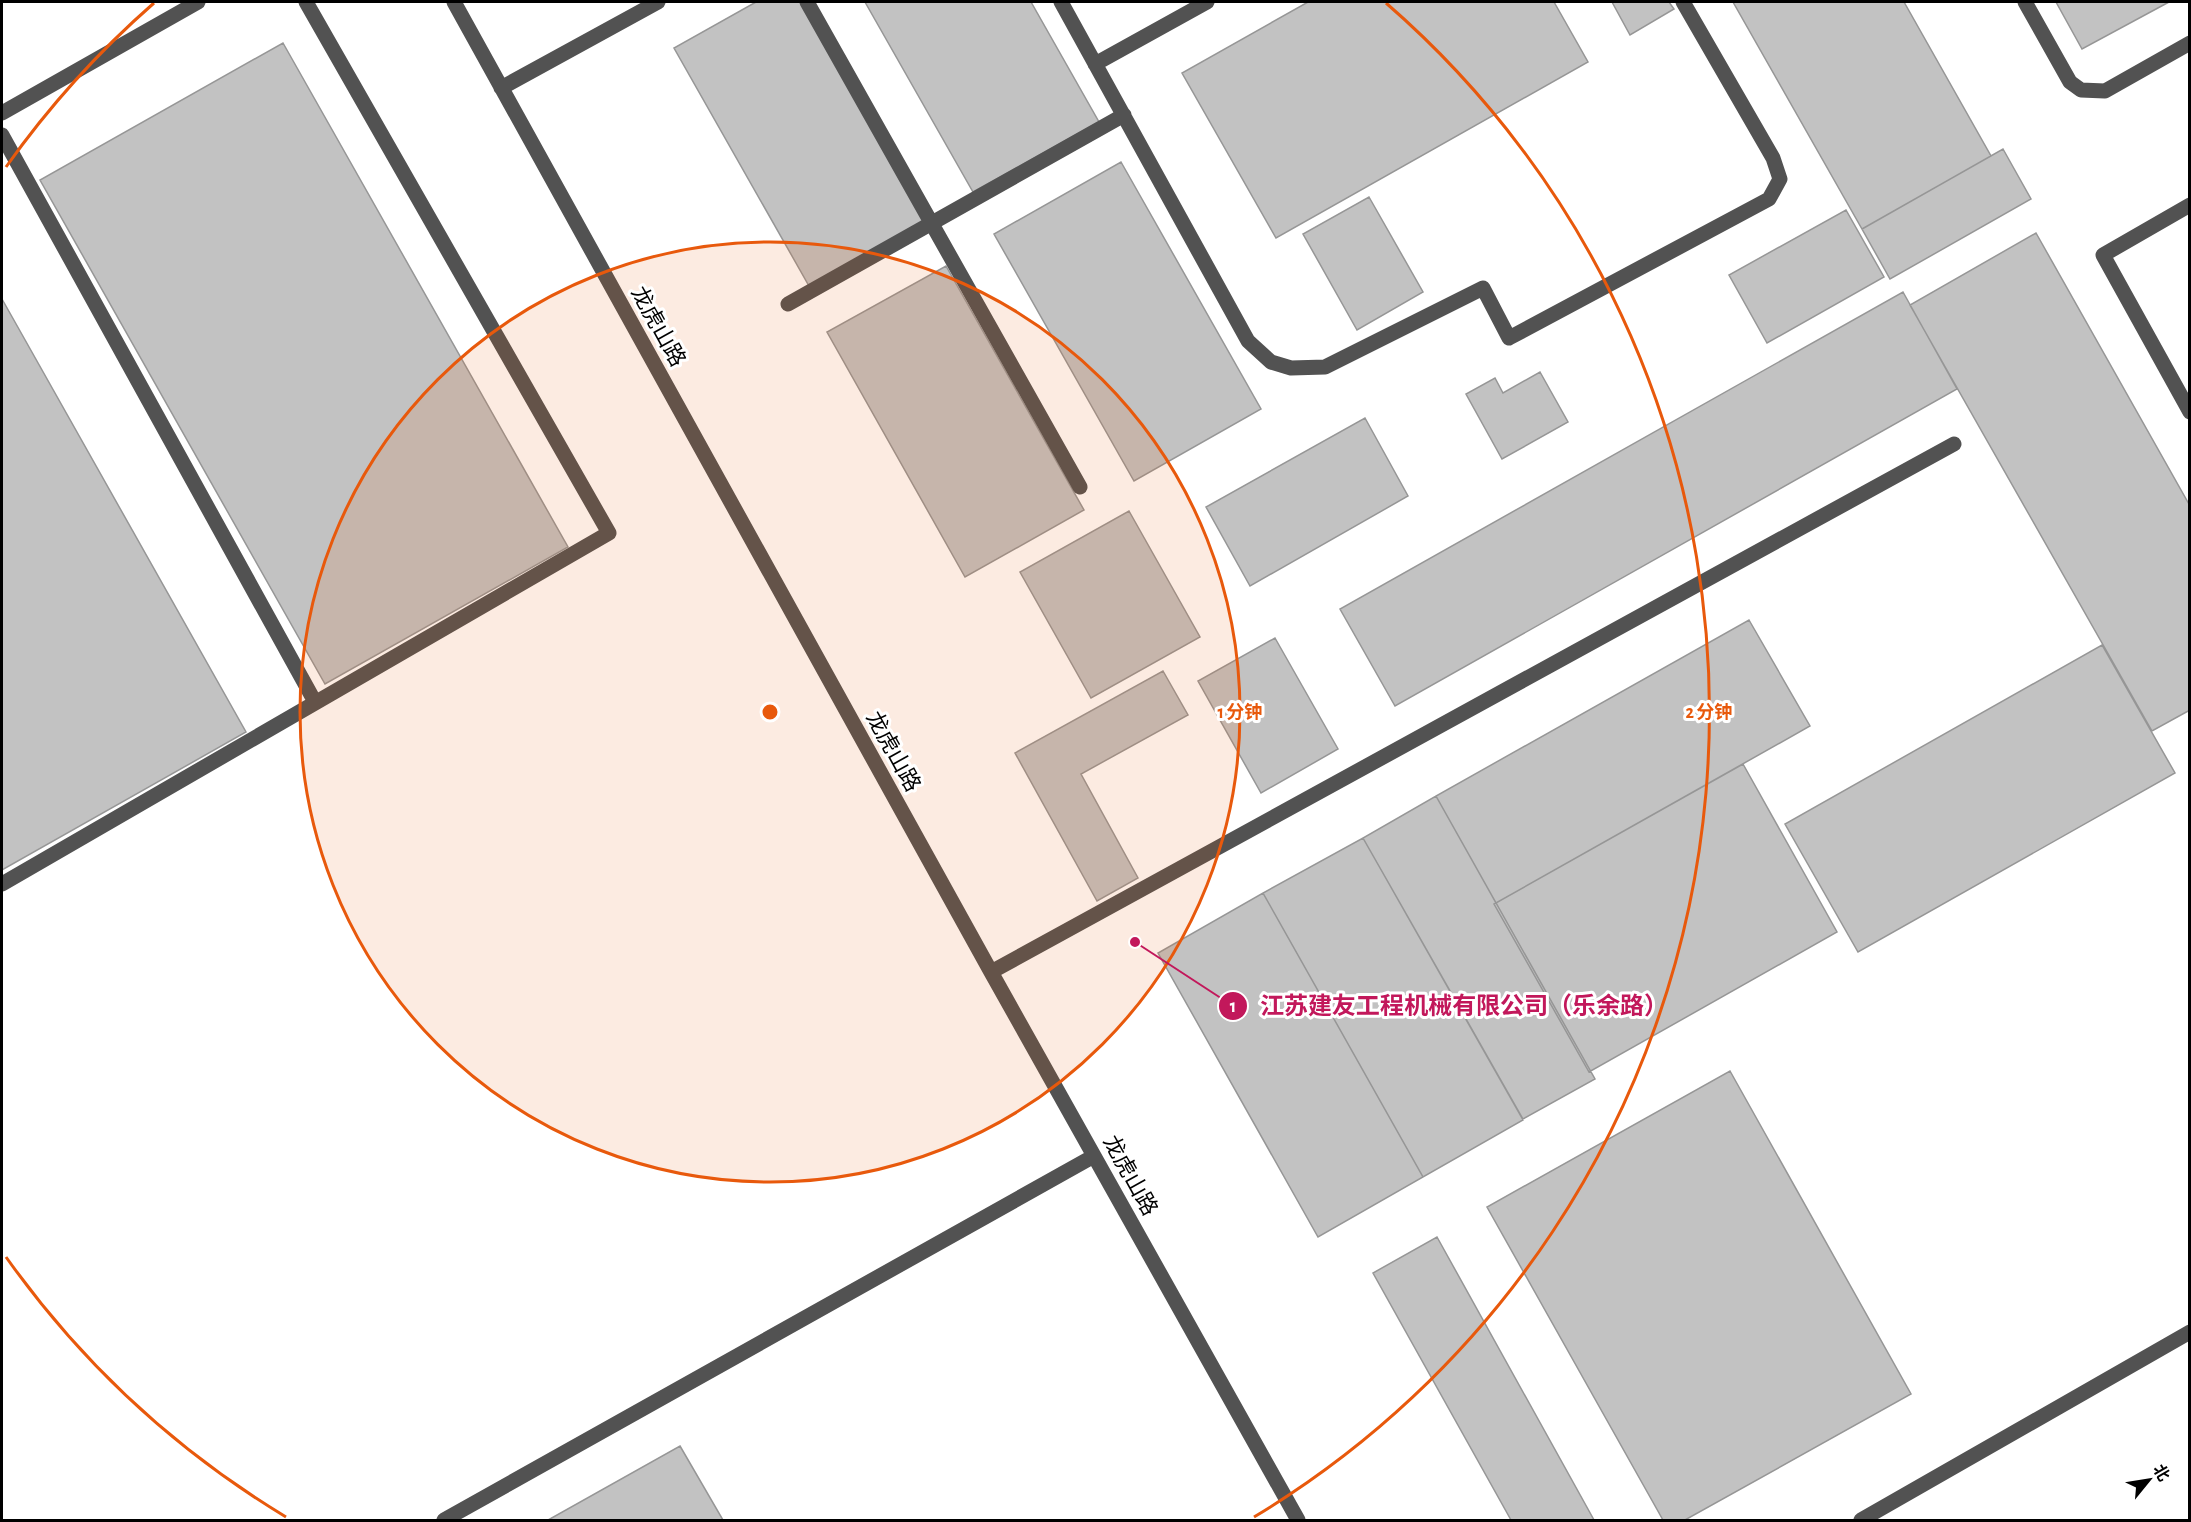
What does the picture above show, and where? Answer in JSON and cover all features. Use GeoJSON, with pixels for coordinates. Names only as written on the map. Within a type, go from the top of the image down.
{"type":"FeatureCollection","features":[{"type":"Feature","properties":{"kind":"street"},"geometry":{"type":"LineString","coordinates":[[2,113],[195,2]]}},
{"type":"Feature","properties":{"kind":"street"},"geometry":{"type":"LineString","coordinates":[[2,884],[609,533],[306,2]]}},
{"type":"Feature","properties":{"kind":"street","name":"龙虎山路"},"geometry":{"type":"LineString","coordinates":[[454,2],[1298,1521]]}},
{"type":"Feature","properties":{"kind":"street"},"geometry":{"type":"LineString","coordinates":[[501,88],[657,2]]}},
{"type":"Feature","properties":{"kind":"street"},"geometry":{"type":"LineString","coordinates":[[807,2],[1080,487]]}},
{"type":"Feature","properties":{"kind":"street"},"geometry":{"type":"LineString","coordinates":[[1061,2],[1248,341],[1270,362],[1291,368],[1325,367],[1483,288],[1509,338],[1769,200],[1780,179],[1773,158],[1683,2]]}},
{"type":"Feature","properties":{"kind":"street"},"geometry":{"type":"LineString","coordinates":[[1095,64],[1207,2]]}},
{"type":"Feature","properties":{"kind":"street"},"geometry":{"type":"LineString","coordinates":[[2025,2],[2070,82],[2081,90],[2105,91],[2190,44]]}},
{"type":"Feature","properties":{"kind":"street"},"geometry":{"type":"LineString","coordinates":[[788,304],[1124,115]]}},
{"type":"Feature","properties":{"kind":"street"},"geometry":{"type":"LineString","coordinates":[[2,135],[315,702]]}},
{"type":"Feature","properties":{"kind":"street"},"geometry":{"type":"LineString","coordinates":[[2190,205],[2103,255],[2190,412]]}},
{"type":"Feature","properties":{"kind":"street"},"geometry":{"type":"LineString","coordinates":[[991,972],[1954,444]]}},
{"type":"Feature","properties":{"kind":"street"},"geometry":{"type":"LineString","coordinates":[[444,1521],[1094,1156]]}},
{"type":"Feature","properties":{"kind":"street"},"geometry":{"type":"LineString","coordinates":[[1861,1521],[2190,1332]]}},
{"type":"Feature","properties":{"kind":"building"},"geometry":{"type":"Polygon","coordinates":[[[756,2],[800,2],[924,221],[809,286],[674,48],[756,2]]]}},
{"type":"Feature","properties":{"kind":"building"},"geometry":{"type":"Polygon","coordinates":[[[865,2],[1031,2],[1099,122],[973,192],[865,2]]]}},
{"type":"Feature","properties":{"kind":"building"},"geometry":{"type":"Polygon","coordinates":[[[1308,2],[1554,2],[1588,62],[1276,238],[1182,73],[1308,2]]]}},
{"type":"Feature","properties":{"kind":"building"},"geometry":{"type":"Polygon","coordinates":[[[1612,2],[1669,2],[1674,9],[1630,35],[1612,2]]]}},
{"type":"Feature","properties":{"kind":"building"},"geometry":{"type":"Polygon","coordinates":[[[1733,2],[1904,2],[1991,156],[1862,229],[1733,2]]]}},
{"type":"Feature","properties":{"kind":"building"},"geometry":{"type":"Polygon","coordinates":[[[2056,2],[2169,2],[2082,49],[2056,2]]]}},
{"type":"Feature","properties":{"kind":"building"},"geometry":{"type":"Polygon","coordinates":[[[283,43],[568,547],[325,684],[40,180],[283,43]]]}},
{"type":"Feature","properties":{"kind":"building"},"geometry":{"type":"Polygon","coordinates":[[[2003,149],[2031,199],[1890,279],[1862,229],[2003,149]]]}},
{"type":"Feature","properties":{"kind":"building"},"geometry":{"type":"Polygon","coordinates":[[[1121,162],[1261,409],[1134,481],[994,234],[1121,162]]]}},
{"type":"Feature","properties":{"kind":"building"},"geometry":{"type":"Polygon","coordinates":[[[1369,197],[1423,292],[1357,330],[1303,234],[1369,197]]]}},
{"type":"Feature","properties":{"kind":"building"},"geometry":{"type":"Polygon","coordinates":[[[1846,210],[1884,277],[1767,343],[1729,275],[1846,210]]]}},
{"type":"Feature","properties":{"kind":"building"},"geometry":{"type":"Polygon","coordinates":[[[2036,233],[2190,506],[2190,710],[2152,731],[1910,305],[2036,233]]]}},
{"type":"Feature","properties":{"kind":"building"},"geometry":{"type":"Polygon","coordinates":[[[946,266],[1084,510],[965,577],[827,332],[946,266]]]}},
{"type":"Feature","properties":{"kind":"building"},"geometry":{"type":"Polygon","coordinates":[[[1903,292],[1957,389],[1395,706],[1340,609],[1903,292]]]}},
{"type":"Feature","properties":{"kind":"building"},"geometry":{"type":"Polygon","coordinates":[[[2,299],[246,732],[2,870],[2,299]]]}},
{"type":"Feature","properties":{"kind":"building"},"geometry":{"type":"Polygon","coordinates":[[[1540,372],[1568,422],[1502,459],[1466,394],[1495,378],[1503,393],[1540,372]]]}},
{"type":"Feature","properties":{"kind":"building"},"geometry":{"type":"Polygon","coordinates":[[[1365,418],[1408,496],[1250,586],[1206,507],[1365,418]]]}},
{"type":"Feature","properties":{"kind":"building"},"geometry":{"type":"Polygon","coordinates":[[[1129,511],[1200,637],[1091,698],[1020,572],[1129,511]]]}},
{"type":"Feature","properties":{"kind":"building"},"geometry":{"type":"Polygon","coordinates":[[[1749,620],[1810,726],[1496,903],[1436,796],[1749,620]]]}},
{"type":"Feature","properties":{"kind":"building"},"geometry":{"type":"Polygon","coordinates":[[[1275,638],[1338,749],[1261,793],[1198,681],[1275,638]]]}},
{"type":"Feature","properties":{"kind":"building"},"geometry":{"type":"Polygon","coordinates":[[[2102,645],[2175,773],[1858,952],[1785,824],[2102,645]]]}},
{"type":"Feature","properties":{"kind":"building"},"geometry":{"type":"Polygon","coordinates":[[[1163,671],[1188,715],[1081,774],[1138,878],[1097,901],[1015,753],[1163,671]]]}},
{"type":"Feature","properties":{"kind":"building"},"geometry":{"type":"Polygon","coordinates":[[[1743,764],[1837,932],[1589,1072],[1494,904],[1743,764]]]}},
{"type":"Feature","properties":{"kind":"building"},"geometry":{"type":"Polygon","coordinates":[[[1436,796],[1595,1079],[1523,1119],[1363,838],[1436,796]]]}},
{"type":"Feature","properties":{"kind":"building"},"geometry":{"type":"Polygon","coordinates":[[[1363,838],[1523,1120],[1423,1177],[1263,893],[1363,838]]]}},
{"type":"Feature","properties":{"kind":"building"},"geometry":{"type":"Polygon","coordinates":[[[1263,893],[1423,1177],[1318,1237],[1158,953],[1263,893]]]}},
{"type":"Feature","properties":{"kind":"building"},"geometry":{"type":"Polygon","coordinates":[[[1730,1071],[1911,1394],[1685,1520],[1663,1520],[1487,1207],[1730,1071]]]}},
{"type":"Feature","properties":{"kind":"building"},"geometry":{"type":"Polygon","coordinates":[[[1437,1237],[1594,1520],[1511,1520],[1373,1273],[1437,1237]]]}},
{"type":"Feature","properties":{"kind":"building"},"geometry":{"type":"Polygon","coordinates":[[[680,1446],[723,1520],[548,1520],[680,1446]]]}},
{"type":"Feature","properties":{"kind":"place","name":"江苏建友工程机械有限公司（乐余路）"},"geometry":{"type":"Point","coordinates":[1135,942]}}]}
